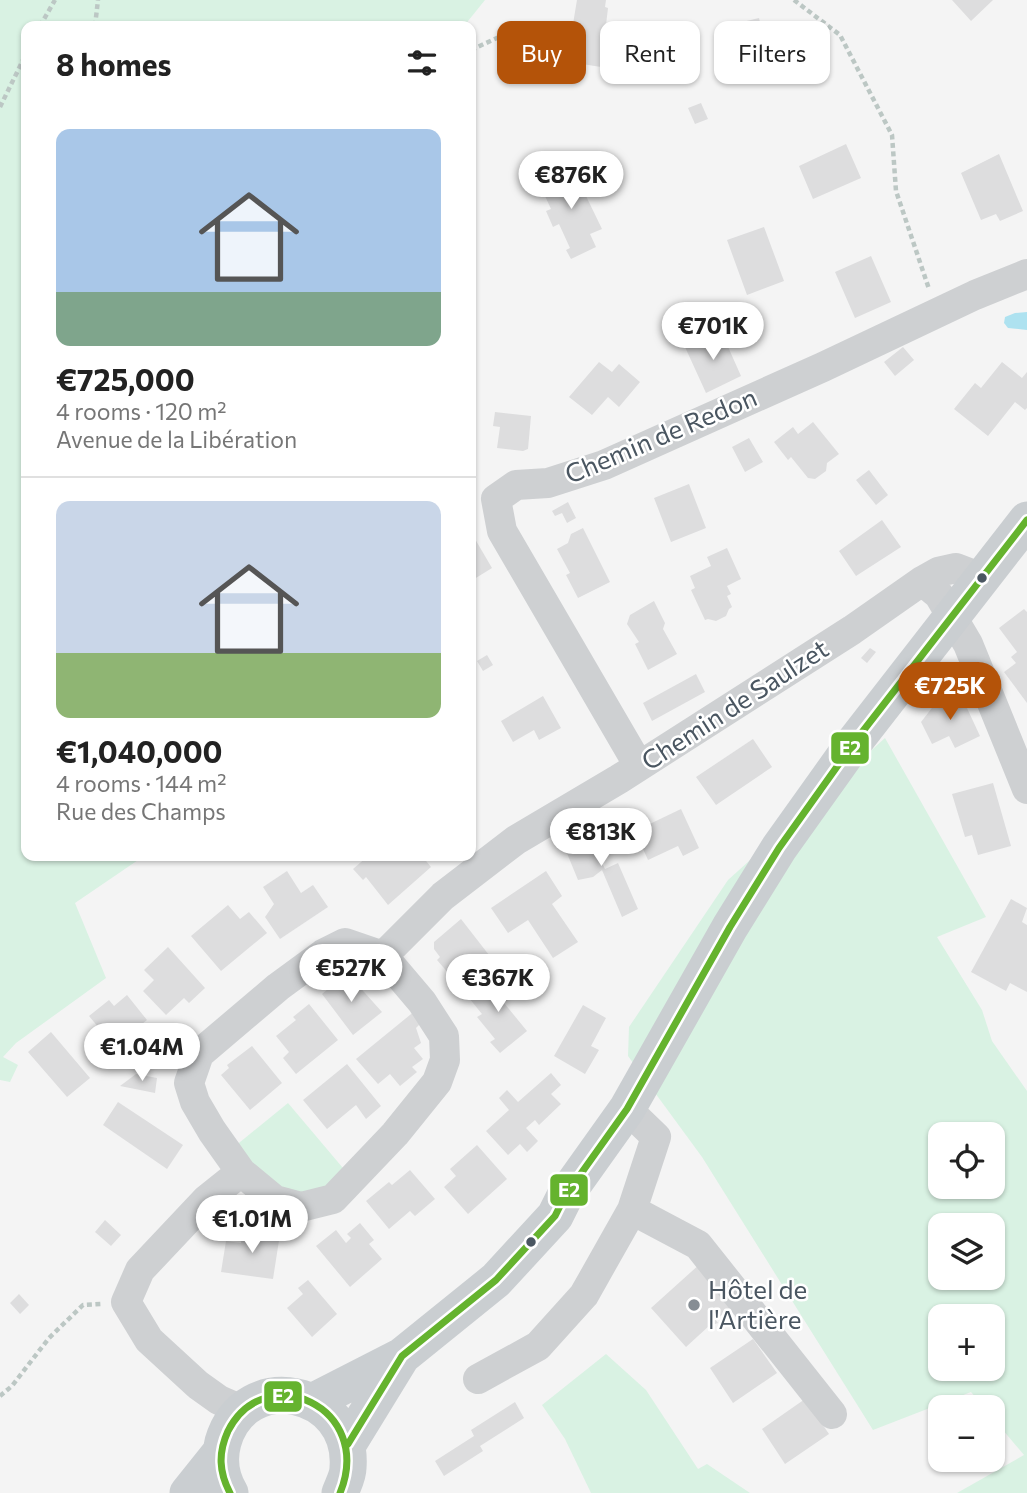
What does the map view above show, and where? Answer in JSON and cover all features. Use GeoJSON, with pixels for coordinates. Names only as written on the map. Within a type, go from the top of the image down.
{"type":"FeatureCollection","features":[{"type":"Feature","properties":{"kind":"main road"},"geometry":{"type":"LineString","coordinates":[[314,1401],[402,1356],[496,1280],[555,1216],[565,1196],[627,1109],[730,927],[779,848],[856,740],[1027,520]]}},
{"type":"Feature","properties":{"kind":"main road"},"geometry":{"type":"LineString","coordinates":[[348,1444],[402,1356]]}},
{"type":"Feature","properties":{"kind":"main road"},"geometry":{"type":"LineString","coordinates":[[230,1493],[220,1469],[220,1454],[227,1429],[242,1410],[264,1397],[290,1394],[314,1401],[336,1419],[348,1444],[348,1470],[340,1493]]}},
{"type":"Feature","properties":{"kind":"main road"},"geometry":{"type":"LineString","coordinates":[[188,1493],[220,1454]]}},
{"type":"Feature","properties":{"kind":"street","name":"Chemin de Redon"},"geometry":{"type":"LineString","coordinates":[[639,766],[502,531],[496,499],[516,485],[548,483],[604,465],[1027,274]]}},
{"type":"Feature","properties":{"kind":"street","name":"Chemin de Saulzet"},"geometry":{"type":"LineString","coordinates":[[383,956],[443,897],[516,840],[639,766],[922,581],[938,572],[956,568],[982,578]]}},
{"type":"Feature","properties":{"kind":"street"},"geometry":{"type":"LineString","coordinates":[[922,581],[939,594],[968,644],[1027,789]]}},
{"type":"Feature","properties":{"kind":"street"},"geometry":{"type":"LineString","coordinates":[[345,943],[383,956],[422,1002],[443,1036],[445,1060],[438,1082],[395,1134],[332,1199],[301,1207],[275,1200],[241,1172],[195,1102],[189,1083],[200,1054],[278,987],[323,954],[345,943]]}},
{"type":"Feature","properties":{"kind":"street"},"geometry":{"type":"LineString","coordinates":[[478,1379],[538,1346],[584,1295],[632,1210],[656,1136],[627,1109]]}},
{"type":"Feature","properties":{"kind":"street"},"geometry":{"type":"LineString","coordinates":[[241,1172],[206,1200],[140,1270],[126,1302],[149,1340],[219,1400],[242,1410]]}},
{"type":"Feature","properties":{"kind":"street"},"geometry":{"type":"LineString","coordinates":[[632,1210],[698,1245],[832,1414]]}},
{"type":"Feature","properties":{"kind":"path"},"geometry":{"type":"LineString","coordinates":[[43,21],[55,0]]}},
{"type":"Feature","properties":{"kind":"path"},"geometry":{"type":"LineString","coordinates":[[96,21],[98,0]]}},
{"type":"Feature","properties":{"kind":"path"},"geometry":{"type":"LineString","coordinates":[[794,0],[840,35],[892,135],[896,191],[937,313]]}},
{"type":"Feature","properties":{"kind":"path"},"geometry":{"type":"LineString","coordinates":[[476,48],[497,38]]}},
{"type":"Feature","properties":{"kind":"path"},"geometry":{"type":"LineString","coordinates":[[0,107],[21,64]]}},
{"type":"Feature","properties":{"kind":"path"},"geometry":{"type":"LineString","coordinates":[[0,1396],[12,1386],[50,1338],[83,1305],[126,1302]]}},
{"type":"Feature","properties":{"kind":"green space"},"geometry":{"type":"Polygon","coordinates":[[[0,0],[485,0],[468,21],[21,21],[21,861],[137,861],[75,903],[106,978],[16,1043],[3,1057],[18,1065],[10,1082],[0,1080],[0,0]]]}},
{"type":"Feature","properties":{"kind":"green space"},"geometry":{"type":"Polygon","coordinates":[[[885,738],[986,917],[937,937],[982,1010],[992,1041],[1027,1091],[1027,1493],[957,1493],[994,1472],[1005,1472],[1005,1466],[1024,1455],[1005,1432],[1005,1395],[974,1395],[971,1392],[963,1395],[928,1395],[928,1409],[873,1430],[702,1157],[628,1056],[629,1027],[728,880],[885,738]]]}},
{"type":"Feature","properties":{"kind":"green space"},"geometry":{"type":"Polygon","coordinates":[[[288,1103],[359,1187],[344,1207],[292,1221],[234,1147],[288,1103]]]}},
{"type":"Feature","properties":{"kind":"green space"},"geometry":{"type":"Polygon","coordinates":[[[606,1354],[646,1390],[698,1469],[707,1464],[750,1493],[591,1493],[565,1439],[542,1405],[606,1354]]]}},
{"type":"Feature","properties":{"kind":"water"},"geometry":{"type":"Polygon","coordinates":[[[1027,312],[1027,330],[1008,328],[1004,323],[1005,317],[1027,312]]]}},
{"type":"Feature","properties":{"kind":"building"},"geometry":{"type":"Polygon","coordinates":[[[577,0],[606,0],[606,21],[600,21],[600,67],[586,65],[586,21],[574,21],[577,0]]]}},
{"type":"Feature","properties":{"kind":"building"},"geometry":{"type":"Polygon","coordinates":[[[952,0],[993,0],[971,21],[952,0]]]}},
{"type":"Feature","properties":{"kind":"building"},"geometry":{"type":"Polygon","coordinates":[[[701,103],[708,119],[695,124],[688,108],[701,103]]]}},
{"type":"Feature","properties":{"kind":"building"},"geometry":{"type":"Polygon","coordinates":[[[846,144],[861,178],[813,199],[799,166],[846,144]]]}},
{"type":"Feature","properties":{"kind":"building"},"geometry":{"type":"Polygon","coordinates":[[[999,154],[1023,211],[1000,221],[996,214],[981,220],[961,173],[999,154]]]}},
{"type":"Feature","properties":{"kind":"building"},"geometry":{"type":"Polygon","coordinates":[[[572,167],[602,229],[590,234],[596,247],[571,259],[566,250],[570,248],[559,224],[553,227],[546,211],[551,209],[539,183],[572,167]]]}},
{"type":"Feature","properties":{"kind":"building"},"geometry":{"type":"Polygon","coordinates":[[[764,227],[784,281],[747,295],[727,240],[764,227]]]}},
{"type":"Feature","properties":{"kind":"building"},"geometry":{"type":"Polygon","coordinates":[[[871,256],[891,302],[855,318],[835,272],[871,256]]]}},
{"type":"Feature","properties":{"kind":"building"},"geometry":{"type":"Polygon","coordinates":[[[721,331],[741,376],[706,393],[685,347],[721,331]]]}},
{"type":"Feature","properties":{"kind":"building"},"geometry":{"type":"Polygon","coordinates":[[[903,347],[914,360],[895,376],[884,362],[903,347]]]}},
{"type":"Feature","properties":{"kind":"building"},"geometry":{"type":"Polygon","coordinates":[[[599,362],[612,372],[619,364],[640,382],[619,407],[608,397],[592,415],[569,397],[599,362]]]}},
{"type":"Feature","properties":{"kind":"building"},"geometry":{"type":"Polygon","coordinates":[[[1002,362],[1022,378],[1027,372],[1027,408],[1025,410],[1015,402],[988,436],[954,409],[975,383],[981,388],[1002,362]]]}},
{"type":"Feature","properties":{"kind":"building"},"geometry":{"type":"Polygon","coordinates":[[[495,412],[531,416],[528,449],[523,451],[497,448],[500,427],[493,426],[495,412]]]}},
{"type":"Feature","properties":{"kind":"building"},"geometry":{"type":"Polygon","coordinates":[[[813,422],[839,454],[827,463],[826,471],[815,479],[808,478],[791,457],[788,460],[774,442],[793,427],[798,434],[813,422]]]}},
{"type":"Feature","properties":{"kind":"building"},"geometry":{"type":"Polygon","coordinates":[[[749,438],[763,462],[745,472],[732,447],[749,438]]]}},
{"type":"Feature","properties":{"kind":"building"},"geometry":{"type":"Polygon","coordinates":[[[869,470],[888,495],[876,505],[856,480],[869,470]]]}},
{"type":"Feature","properties":{"kind":"building"},"geometry":{"type":"Polygon","coordinates":[[[689,484],[706,528],[671,542],[654,498],[689,484]]]}},
{"type":"Feature","properties":{"kind":"building"},"geometry":{"type":"Polygon","coordinates":[[[568,502],[576,518],[567,523],[562,513],[555,516],[552,511],[568,502]]]}},
{"type":"Feature","properties":{"kind":"building"},"geometry":{"type":"Polygon","coordinates":[[[882,520],[901,547],[856,576],[839,551],[882,520]]]}},
{"type":"Feature","properties":{"kind":"building"},"geometry":{"type":"Polygon","coordinates":[[[583,528],[610,582],[578,598],[566,575],[570,573],[557,549],[568,543],[571,534],[583,528]]]}},
{"type":"Feature","properties":{"kind":"building"},"geometry":{"type":"Polygon","coordinates":[[[476,541],[492,568],[476,578],[476,541]]]}},
{"type":"Feature","properties":{"kind":"building"},"geometry":{"type":"Polygon","coordinates":[[[727,548],[741,579],[727,586],[731,594],[727,596],[732,607],[726,616],[716,621],[705,620],[691,590],[695,588],[690,576],[711,566],[707,557],[727,548]]]}},
{"type":"Feature","properties":{"kind":"building"},"geometry":{"type":"Polygon","coordinates":[[[654,601],[665,623],[663,629],[677,654],[648,670],[635,644],[639,642],[627,624],[630,615],[654,601]]]}},
{"type":"Feature","properties":{"kind":"building"},"geometry":{"type":"Polygon","coordinates":[[[1024,609],[1027,612],[1027,703],[1004,672],[1016,663],[1011,657],[1017,652],[999,628],[1024,609]]]}},
{"type":"Feature","properties":{"kind":"building"},"geometry":{"type":"Polygon","coordinates":[[[870,648],[876,652],[867,663],[861,658],[870,648]]]}},
{"type":"Feature","properties":{"kind":"building"},"geometry":{"type":"Polygon","coordinates":[[[487,655],[493,665],[483,671],[477,661],[487,655]]]}},
{"type":"Feature","properties":{"kind":"building"},"geometry":{"type":"Polygon","coordinates":[[[696,674],[705,692],[652,721],[643,703],[696,674]]]}},
{"type":"Feature","properties":{"kind":"building"},"geometry":{"type":"Polygon","coordinates":[[[960,693],[980,736],[955,748],[949,736],[932,744],[921,722],[935,704],[960,693]]]}},
{"type":"Feature","properties":{"kind":"building"},"geometry":{"type":"Polygon","coordinates":[[[543,696],[561,728],[539,740],[534,730],[513,742],[501,721],[543,696]]]}},
{"type":"Feature","properties":{"kind":"building"},"geometry":{"type":"Polygon","coordinates":[[[753,739],[772,767],[716,805],[696,777],[753,739]]]}},
{"type":"Feature","properties":{"kind":"building"},"geometry":{"type":"Polygon","coordinates":[[[993,783],[1011,846],[978,855],[972,835],[965,837],[952,794],[993,783]]]}},
{"type":"Feature","properties":{"kind":"building"},"geometry":{"type":"Polygon","coordinates":[[[681,809],[699,848],[683,856],[678,846],[648,860],[635,831],[681,809]]]}},
{"type":"Feature","properties":{"kind":"building"},"geometry":{"type":"Polygon","coordinates":[[[603,830],[612,851],[599,857],[605,869],[618,863],[638,909],[622,917],[602,870],[593,877],[578,880],[564,846],[603,830]]]}},
{"type":"Feature","properties":{"kind":"building"},"geometry":{"type":"Polygon","coordinates":[[[362,861],[426,861],[431,867],[388,905],[366,877],[363,880],[353,869],[362,861]]]}},
{"type":"Feature","properties":{"kind":"building"},"geometry":{"type":"Polygon","coordinates":[[[287,871],[301,893],[313,885],[328,907],[280,939],[265,917],[274,904],[263,887],[287,871]]]}},
{"type":"Feature","properties":{"kind":"building"},"geometry":{"type":"Polygon","coordinates":[[[546,871],[562,896],[552,904],[578,942],[553,958],[528,920],[508,933],[491,908],[546,871]]]}},
{"type":"Feature","properties":{"kind":"building"},"geometry":{"type":"Polygon","coordinates":[[[1011,899],[1027,908],[1022,922],[1027,925],[1027,992],[1010,983],[1006,991],[971,972],[1011,899]]]}},
{"type":"Feature","properties":{"kind":"building"},"geometry":{"type":"Polygon","coordinates":[[[228,905],[240,919],[249,912],[267,933],[221,971],[191,936],[228,905]]]}},
{"type":"Feature","properties":{"kind":"building"},"geometry":{"type":"Polygon","coordinates":[[[461,919],[489,955],[456,982],[437,960],[440,957],[434,949],[434,942],[461,919]]]}},
{"type":"Feature","properties":{"kind":"building"},"geometry":{"type":"Polygon","coordinates":[[[168,947],[205,988],[189,1003],[184,998],[166,1015],[143,991],[154,980],[144,970],[168,947]]]}},
{"type":"Feature","properties":{"kind":"building"},"geometry":{"type":"Polygon","coordinates":[[[347,973],[382,1012],[353,1035],[322,994],[347,973]]]}},
{"type":"Feature","properties":{"kind":"building"},"geometry":{"type":"Polygon","coordinates":[[[498,975],[514,995],[504,1003],[527,1031],[500,1053],[490,1042],[495,1039],[477,1017],[482,1014],[469,998],[498,975]]]}},
{"type":"Feature","properties":{"kind":"building"},"geometry":{"type":"Polygon","coordinates":[[[127,995],[147,1020],[122,1040],[112,1028],[104,1034],[89,1016],[109,1000],[114,1006],[127,995]]]}},
{"type":"Feature","properties":{"kind":"building"},"geometry":{"type":"Polygon","coordinates":[[[309,1004],[338,1040],[296,1074],[283,1058],[289,1052],[276,1036],[296,1020],[293,1017],[309,1004]]]}},
{"type":"Feature","properties":{"kind":"building"},"geometry":{"type":"Polygon","coordinates":[[[583,1005],[606,1018],[591,1046],[599,1050],[585,1074],[554,1056],[583,1005]]]}},
{"type":"Feature","properties":{"kind":"building"},"geometry":{"type":"Polygon","coordinates":[[[416,1010],[424,1020],[416,1028],[421,1043],[414,1048],[423,1059],[412,1067],[417,1072],[400,1086],[390,1074],[378,1084],[356,1059],[416,1010]]]}},
{"type":"Feature","properties":{"kind":"building"},"geometry":{"type":"Polygon","coordinates":[[[51,1032],[90,1078],[67,1097],[28,1052],[51,1032]]]}},
{"type":"Feature","properties":{"kind":"building"},"geometry":{"type":"Polygon","coordinates":[[[252,1046],[282,1083],[250,1110],[221,1075],[229,1068],[227,1065],[252,1046]]]}},
{"type":"Feature","properties":{"kind":"building"},"geometry":{"type":"Polygon","coordinates":[[[347,1064],[381,1106],[366,1119],[356,1105],[327,1129],[303,1100],[347,1064]]]}},
{"type":"Feature","properties":{"kind":"building"},"geometry":{"type":"Polygon","coordinates":[[[551,1073],[561,1085],[551,1094],[561,1104],[539,1125],[535,1120],[526,1128],[538,1141],[527,1152],[520,1144],[508,1155],[486,1131],[509,1110],[499,1098],[507,1090],[518,1102],[551,1073]]]}},
{"type":"Feature","properties":{"kind":"building"},"geometry":{"type":"Polygon","coordinates":[[[136,1074],[157,1078],[155,1093],[120,1086],[136,1074]]]}},
{"type":"Feature","properties":{"kind":"building"},"geometry":{"type":"Polygon","coordinates":[[[118,1102],[183,1145],[167,1169],[103,1125],[118,1102]]]}},
{"type":"Feature","properties":{"kind":"building"},"geometry":{"type":"Polygon","coordinates":[[[477,1145],[507,1179],[468,1214],[444,1187],[456,1176],[450,1169],[477,1145]]]}},
{"type":"Feature","properties":{"kind":"building"},"geometry":{"type":"Polygon","coordinates":[[[410,1170],[435,1199],[415,1216],[410,1211],[389,1229],[366,1201],[389,1182],[392,1185],[410,1170]]]}},
{"type":"Feature","properties":{"kind":"building"},"geometry":{"type":"Polygon","coordinates":[[[105,1220],[121,1235],[111,1246],[95,1232],[105,1220]]]}},
{"type":"Feature","properties":{"kind":"building"},"geometry":{"type":"Polygon","coordinates":[[[360,1223],[374,1240],[369,1244],[382,1259],[350,1287],[316,1246],[336,1230],[346,1243],[351,1238],[347,1234],[360,1223]]]}},
{"type":"Feature","properties":{"kind":"building"},"geometry":{"type":"Polygon","coordinates":[[[243,1229],[280,1234],[273,1279],[221,1272],[226,1241],[241,1243],[243,1229]]]}},
{"type":"Feature","properties":{"kind":"building","name":"Hôtel de l'Artière"},"geometry":{"type":"Polygon","coordinates":[[[701,1263],[737,1302],[716,1320],[718,1323],[709,1326],[686,1347],[651,1308],[701,1263]]]}},
{"type":"Feature","properties":{"kind":"building"},"geometry":{"type":"Polygon","coordinates":[[[308,1280],[337,1314],[312,1337],[287,1308],[303,1294],[298,1288],[308,1280]]]}},
{"type":"Feature","properties":{"kind":"building"},"geometry":{"type":"Polygon","coordinates":[[[19,1294],[29,1305],[20,1314],[10,1303],[19,1294]]]}},
{"type":"Feature","properties":{"kind":"building"},"geometry":{"type":"Polygon","coordinates":[[[753,1339],[777,1373],[733,1403],[710,1368],[753,1339]]]}},
{"type":"Feature","properties":{"kind":"building"},"geometry":{"type":"Polygon","coordinates":[[[805,1399],[829,1434],[785,1464],[762,1429],[805,1399]]]}},
{"type":"Feature","properties":{"kind":"building"},"geometry":{"type":"Polygon","coordinates":[[[515,1402],[524,1418],[480,1446],[483,1451],[444,1476],[435,1461],[474,1436],[471,1430],[515,1402]]]}},
{"type":"Feature","properties":{"kind":"transit line","name":"E2"},"geometry":{"type":"LineString","coordinates":[[348,1444],[402,1356],[496,1280],[555,1216],[565,1196],[627,1109],[730,927],[779,848],[856,740],[1027,520]]}},
{"type":"Feature","properties":{"kind":"transit line","name":"E2"},"geometry":{"type":"LineString","coordinates":[[230,1493],[221,1462],[228,1431],[245,1409],[266,1398],[289,1396],[311,1402],[330,1416],[342,1437],[347,1463],[340,1493]]}},
{"type":"Feature","properties":{"kind":"place","name":"Hôtel de l'Artière"},"geometry":{"type":"Point","coordinates":[694,1305]}}]}
